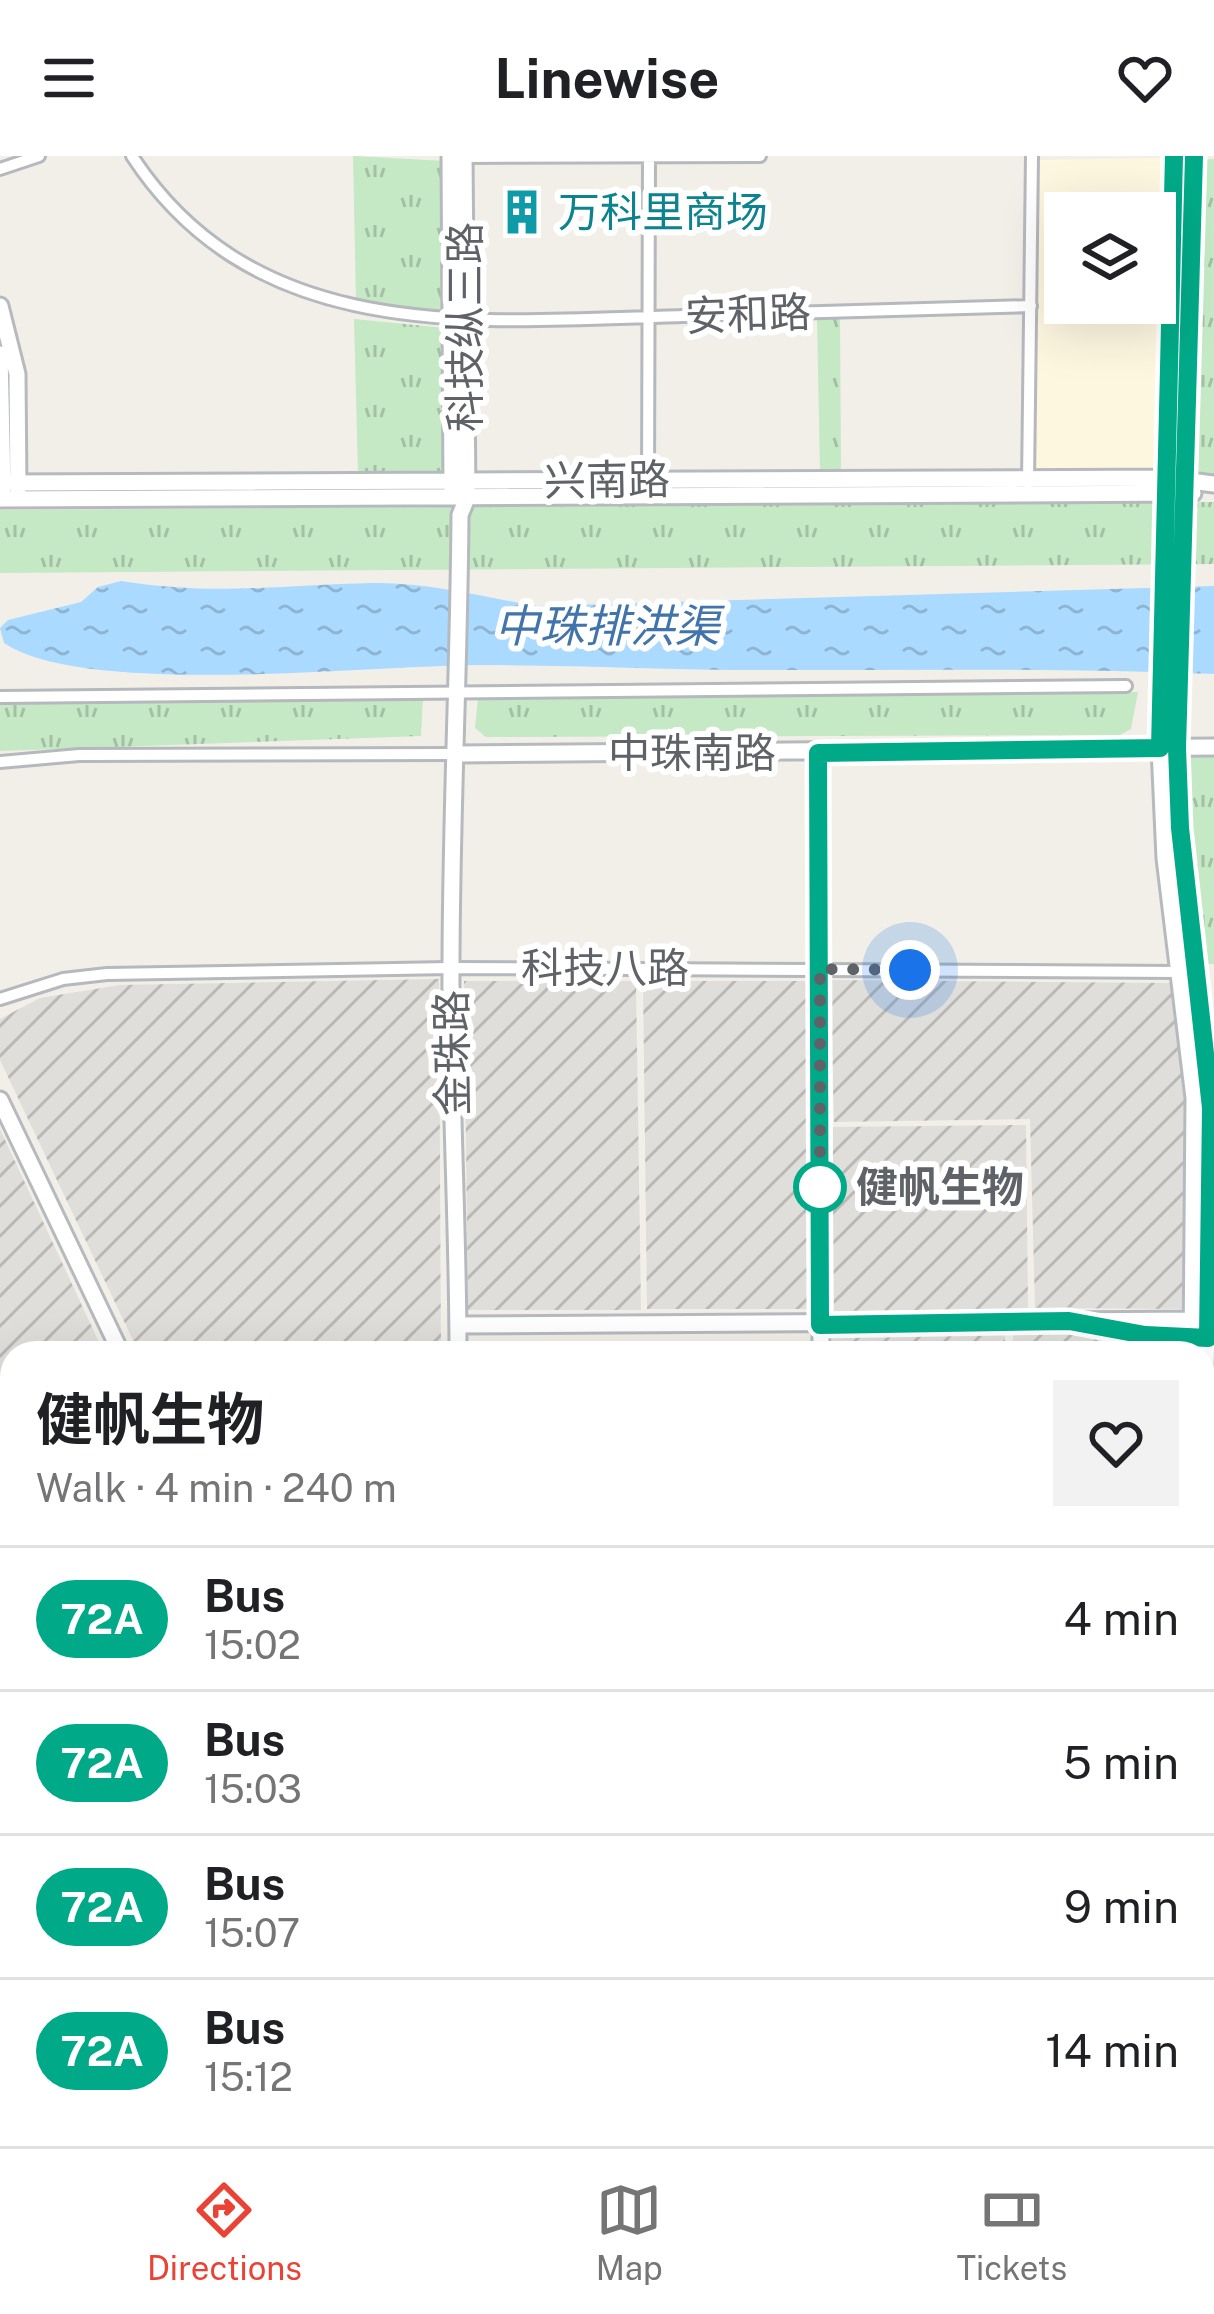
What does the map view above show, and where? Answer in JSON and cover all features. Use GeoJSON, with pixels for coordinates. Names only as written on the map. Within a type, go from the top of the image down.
{"type":"FeatureCollection","features":[{"type":"Feature","properties":{"kind":"street"},"geometry":{"type":"LineString","coordinates":[[0,170],[39,156]]}},
{"type":"Feature","properties":{"kind":"street","name":"安和路"},"geometry":{"type":"LineString","coordinates":[[132,156],[201,231],[279,281],[366,310],[458,321],[1030,306]]}},
{"type":"Feature","properties":{"kind":"street"},"geometry":{"type":"LineString","coordinates":[[457,156],[760,156]]}},
{"type":"Feature","properties":{"kind":"street","name":"科技纵三路"},"geometry":{"type":"LineString","coordinates":[[457,156],[459,490]]}},
{"type":"Feature","properties":{"kind":"street"},"geometry":{"type":"LineString","coordinates":[[648,487],[650,156]]}},
{"type":"Feature","properties":{"kind":"street"},"geometry":{"type":"LineString","coordinates":[[1028,486],[1032,156]]}},
{"type":"Feature","properties":{"kind":"street"},"geometry":{"type":"LineString","coordinates":[[1174,156],[1175,533],[1165,858],[1194,1098],[1205,1320]]}},
{"type":"Feature","properties":{"kind":"street"},"geometry":{"type":"LineString","coordinates":[[1175,486],[1194,156]]}},
{"type":"Feature","properties":{"kind":"street"},"geometry":{"type":"LineString","coordinates":[[0,307],[16,374],[7,491]]}},
{"type":"Feature","properties":{"kind":"street"},"geometry":{"type":"LineString","coordinates":[[0,354],[7,491]]}},
{"type":"Feature","properties":{"kind":"street","name":"兴南路"},"geometry":{"type":"LineString","coordinates":[[7,491],[1214,489]]}},
{"type":"Feature","properties":{"kind":"street","name":"金珠路"},"geometry":{"type":"LineString","coordinates":[[458,1341],[451,968],[459,490]]}},
{"type":"Feature","properties":{"kind":"street"},"geometry":{"type":"LineString","coordinates":[[0,697],[1126,686]]}},
{"type":"Feature","properties":{"kind":"street","name":"中珠南路"},"geometry":{"type":"LineString","coordinates":[[458,754],[1214,747]]}},
{"type":"Feature","properties":{"kind":"street"},"geometry":{"type":"LineString","coordinates":[[1168,748],[1206,973],[1211,1108],[1205,1320]]}},
{"type":"Feature","properties":{"kind":"street"},"geometry":{"type":"LineString","coordinates":[[818,753],[821,1341]]}},
{"type":"Feature","properties":{"kind":"street"},"geometry":{"type":"LineString","coordinates":[[0,762],[79,755],[458,754]]}},
{"type":"Feature","properties":{"kind":"street","name":"科技八路"},"geometry":{"type":"LineString","coordinates":[[0,999],[63,979],[107,974],[451,968],[1206,973]]}},
{"type":"Feature","properties":{"kind":"street"},"geometry":{"type":"LineString","coordinates":[[0,1100],[115,1341]]}},
{"type":"Feature","properties":{"kind":"street"},"geometry":{"type":"LineString","coordinates":[[458,1325],[1205,1320]]}},
{"type":"Feature","properties":{"kind":"street"},"geometry":{"type":"LineString","coordinates":[[1069,1321],[1196,1341]]}},
{"type":"Feature","properties":{"kind":"shaded area"},"geometry":{"type":"Polygon","coordinates":[[[1169,158],[1168,192],[1044,192],[1044,324],[1165,324],[1162,474],[1034,476],[1038,160],[1169,158]]]}},
{"type":"Feature","properties":{"kind":"shaded area"},"geometry":{"type":"Polygon","coordinates":[[[439,979],[441,1341],[133,1341],[0,1060],[0,1019],[40,998],[120,985],[439,979]]]}},
{"type":"Feature","properties":{"kind":"shaded area"},"geometry":{"type":"Polygon","coordinates":[[[830,980],[1172,983],[1187,1104],[1186,1309],[1035,1308],[1030,1119],[834,1122],[830,980]]]}},
{"type":"Feature","properties":{"kind":"shaded area"},"geometry":{"type":"Polygon","coordinates":[[[464,981],[636,981],[641,1310],[468,1310],[464,981]]]}},
{"type":"Feature","properties":{"kind":"shaded area"},"geometry":{"type":"Polygon","coordinates":[[[643,981],[811,981],[813,1309],[647,1309],[643,981]]]}},
{"type":"Feature","properties":{"kind":"shaded area"},"geometry":{"type":"Polygon","coordinates":[[[1026,1125],[1028,1309],[834,1311],[832,1127],[1026,1125]]]}},
{"type":"Feature","properties":{"kind":"shaded area"},"geometry":{"type":"Polygon","coordinates":[[[0,1129],[98,1341],[0,1341],[0,1129]]]}},
{"type":"Feature","properties":{"kind":"shaded area"},"geometry":{"type":"Polygon","coordinates":[[[1173,1327],[1174,1341],[1013,1341],[1013,1333],[1173,1327]]]}},
{"type":"Feature","properties":{"kind":"shaded area"},"geometry":{"type":"Polygon","coordinates":[[[1005,1331],[1005,1341],[832,1341],[832,1335],[1005,1331]]]}},
{"type":"Feature","properties":{"kind":"green space"},"geometry":{"type":"Polygon","coordinates":[[[353,156],[445,161],[443,314],[356,299],[353,156]]]}},
{"type":"Feature","properties":{"kind":"green space"},"geometry":{"type":"Polygon","coordinates":[[[1214,159],[1214,479],[1189,479],[1200,160],[1214,159]]]}},
{"type":"Feature","properties":{"kind":"green space"},"geometry":{"type":"Polygon","coordinates":[[[817,318],[840,318],[841,472],[820,472],[817,318]]]}},
{"type":"Feature","properties":{"kind":"green space"},"geometry":{"type":"Polygon","coordinates":[[[354,319],[445,328],[445,473],[358,474],[354,319]]]}},
{"type":"Feature","properties":{"kind":"green space"},"geometry":{"type":"Polygon","coordinates":[[[1214,502],[1214,564],[0,573],[0,510],[1214,502]]]}},
{"type":"Feature","properties":{"kind":"green space"},"geometry":{"type":"Polygon","coordinates":[[[1138,692],[1131,729],[1120,735],[486,737],[475,728],[478,698],[1138,692]]]}},
{"type":"Feature","properties":{"kind":"green space"},"geometry":{"type":"Polygon","coordinates":[[[423,698],[421,736],[0,751],[0,701],[423,698]]]}},
{"type":"Feature","properties":{"kind":"green space"},"geometry":{"type":"Polygon","coordinates":[[[1214,756],[1214,964],[1206,964],[1186,823],[1186,757],[1214,756]]]}},
{"type":"Feature","properties":{"kind":"water","name":"中珠排洪渠"},"geometry":{"type":"Polygon","coordinates":[[[121,581],[218,589],[393,583],[537,606],[1214,586],[1214,674],[480,665],[162,674],[43,660],[4,643],[0,628],[8,620],[81,602],[98,587],[121,581]]]}},
{"type":"Feature","properties":{"kind":"bus line","name":"72A"},"geometry":{"type":"LineString","coordinates":[[1174,156],[1160,748],[818,753],[820,1325],[1069,1321],[1145,1335],[1208,1338],[1211,1108],[1180,828],[1177,748],[1194,156]]}},
{"type":"Feature","properties":{"kind":"place","name":"万科里商场"},"geometry":{"type":"Point","coordinates":[522,212]}},
{"type":"Feature","properties":{"kind":"place","name":"健帆生物"},"geometry":{"type":"Point","coordinates":[820,1187]}},
{"type":"Feature","properties":{"kind":"route"},"geometry":{"type":"LineString","coordinates":[[820,1187],[820,1191],[820,969],[910,970]]}}]}
